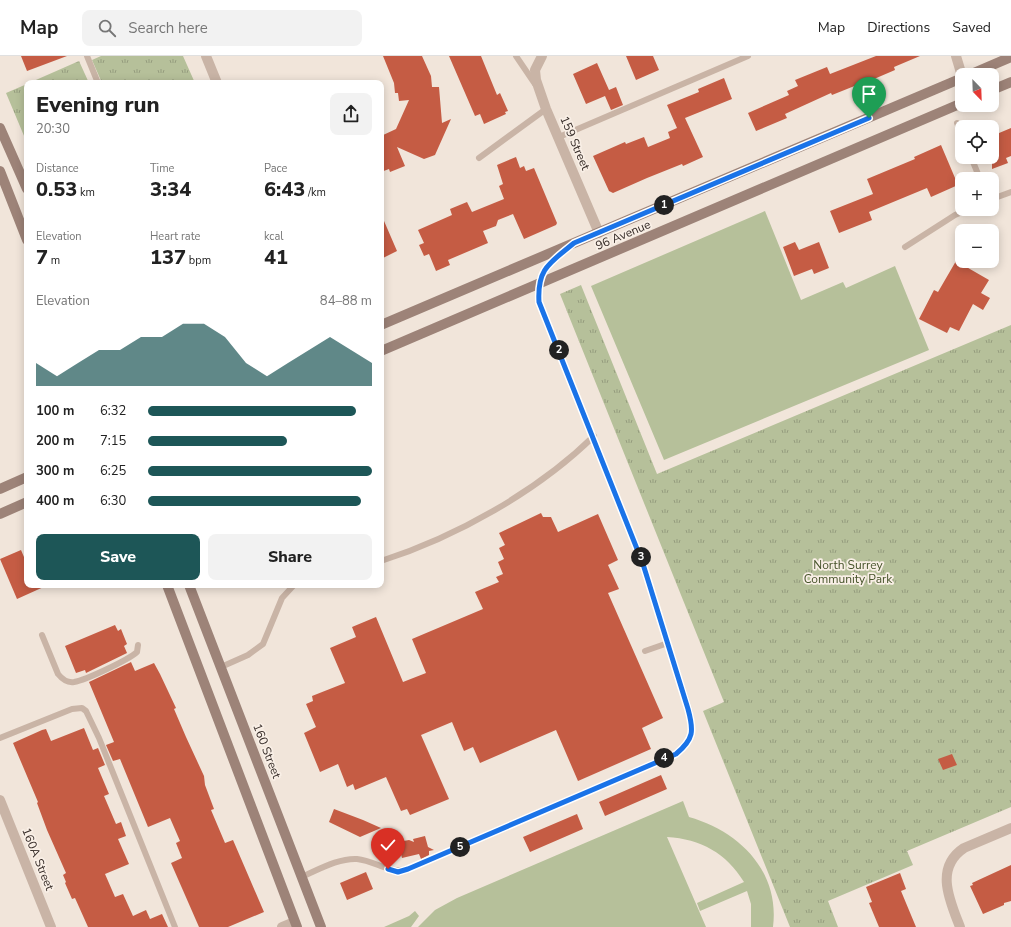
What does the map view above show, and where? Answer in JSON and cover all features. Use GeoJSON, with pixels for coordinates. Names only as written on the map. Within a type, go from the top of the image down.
{"type":"FeatureCollection","features":[{"type":"Feature","properties":{"kind":"main road"},"geometry":{"type":"LineString","coordinates":[[985,68],[1011,57]]}},
{"type":"Feature","properties":{"kind":"main road","name":"96 Avenue"},"geometry":{"type":"LineString","coordinates":[[384,324],[955,80]]}},
{"type":"Feature","properties":{"kind":"main road"},"geometry":{"type":"LineString","coordinates":[[999,87],[1011,82]]}},
{"type":"Feature","properties":{"kind":"main road","name":"96 Avenue"},"geometry":{"type":"LineString","coordinates":[[384,350],[538,286],[955,106]]}},
{"type":"Feature","properties":{"kind":"main road"},"geometry":{"type":"LineString","coordinates":[[0,128],[24,182]]}},
{"type":"Feature","properties":{"kind":"main road"},"geometry":{"type":"LineString","coordinates":[[0,171],[24,232]]}},
{"type":"Feature","properties":{"kind":"main road"},"geometry":{"type":"LineString","coordinates":[[0,489],[24,478]]}},
{"type":"Feature","properties":{"kind":"main road"},"geometry":{"type":"LineString","coordinates":[[0,514],[24,503]]}},
{"type":"Feature","properties":{"kind":"main road"},"geometry":{"type":"LineString","coordinates":[[168,588],[296,924]]}},
{"type":"Feature","properties":{"kind":"main road","name":"160 Street"},"geometry":{"type":"LineString","coordinates":[[190,588],[321,927]]}},
{"type":"Feature","properties":{"kind":"street"},"geometry":{"type":"LineString","coordinates":[[206,56],[216,80]]}},
{"type":"Feature","properties":{"kind":"street"},"geometry":{"type":"LineString","coordinates":[[956,56],[959,68]]}},
{"type":"Feature","properties":{"kind":"street","name":"159 Street"},"geometry":{"type":"LineString","coordinates":[[540,59],[535,70],[546,109],[599,233]]}},
{"type":"Feature","properties":{"kind":"street","name":"160A Street"},"geometry":{"type":"LineString","coordinates":[[0,800],[51,927]]}},
{"type":"Feature","properties":{"kind":"street"},"geometry":{"type":"LineString","coordinates":[[960,927],[948,898],[946,887],[949,864],[957,852],[1011,828]]}},
{"type":"Feature","properties":{"kind":"street"},"geometry":{"type":"LineString","coordinates":[[282,927],[296,924]]}},
{"type":"Feature","properties":{"kind":"lane"},"geometry":{"type":"LineString","coordinates":[[87,56],[97,80]]}},
{"type":"Feature","properties":{"kind":"lane"},"geometry":{"type":"LineString","coordinates":[[516,56],[524,71],[540,90]]}},
{"type":"Feature","properties":{"kind":"lane"},"geometry":{"type":"LineString","coordinates":[[559,137],[748,56]]}},
{"type":"Feature","properties":{"kind":"lane"},"geometry":{"type":"LineString","coordinates":[[479,158],[546,109]]}},
{"type":"Feature","properties":{"kind":"lane"},"geometry":{"type":"LineString","coordinates":[[999,196],[1011,192]]}},
{"type":"Feature","properties":{"kind":"lane"},"geometry":{"type":"LineString","coordinates":[[905,247],[955,215]]}},
{"type":"Feature","properties":{"kind":"lane"},"geometry":{"type":"LineString","coordinates":[[301,877],[345,860],[364,861],[398,872],[408,869],[676,754],[686,746],[692,737],[692,722],[643,564],[594,436],[539,302],[538,286],[547,266],[574,243]]}},
{"type":"Feature","properties":{"kind":"lane"},"geometry":{"type":"LineString","coordinates":[[384,560],[450,532],[503,503],[566,462],[594,436]]}},
{"type":"Feature","properties":{"kind":"lane"},"geometry":{"type":"LineString","coordinates":[[221,667],[248,655],[263,644],[282,598],[291,588]]}},
{"type":"Feature","properties":{"kind":"lane"},"geometry":{"type":"LineString","coordinates":[[42,635],[58,674],[62,679],[69,682],[80,680],[129,658],[137,652],[138,645]]}},
{"type":"Feature","properties":{"kind":"lane"},"geometry":{"type":"LineString","coordinates":[[645,651],[668,643]]}},
{"type":"Feature","properties":{"kind":"lane"},"geometry":{"type":"LineString","coordinates":[[0,738],[72,709],[82,708],[86,711],[99,738],[175,927]]}},
{"type":"Feature","properties":{"kind":"green space"},"geometry":{"type":"Polygon","coordinates":[[[101,56],[183,56],[194,80],[101,80],[92,60],[101,56]]]}},
{"type":"Feature","properties":{"kind":"green space"},"geometry":{"type":"Polygon","coordinates":[[[79,61],[88,80],[36,80],[79,61]]]}},
{"type":"Feature","properties":{"kind":"green space"},"geometry":{"type":"Polygon","coordinates":[[[24,85],[24,136],[6,93],[24,85]]]}},
{"type":"Feature","properties":{"kind":"green space"},"geometry":{"type":"Polygon","coordinates":[[[765,211],[801,300],[843,282],[846,288],[895,266],[929,350],[664,460],[591,286],[765,211]]]}},
{"type":"Feature","properties":{"kind":"green space","name":"North Surrey Community Park"},"geometry":{"type":"Polygon","coordinates":[[[581,285],[657,474],[1011,325],[1011,807],[907,851],[913,865],[828,901],[838,927],[790,927],[703,711],[724,702],[560,294],[581,285]]]}},
{"type":"Feature","properties":{"kind":"green space"},"geometry":{"type":"Polygon","coordinates":[[[683,801],[689,817],[707,823],[724,832],[739,843],[752,856],[763,871],[770,888],[773,907],[773,927],[751,927],[751,904],[747,891],[700,911],[697,903],[744,882],[729,863],[712,849],[691,841],[667,837],[706,927],[418,927],[435,910],[457,898],[683,801]]]}},
{"type":"Feature","properties":{"kind":"green space"},"geometry":{"type":"Polygon","coordinates":[[[415,911],[419,916],[411,927],[384,927],[409,916],[415,911]]]}},
{"type":"Feature","properties":{"kind":"building"},"geometry":{"type":"Polygon","coordinates":[[[21,56],[67,56],[27,71],[21,56]]]}},
{"type":"Feature","properties":{"kind":"building"},"geometry":{"type":"Polygon","coordinates":[[[383,56],[422,56],[431,76],[432,87],[439,87],[442,123],[451,119],[435,155],[424,159],[397,147],[405,166],[390,172],[389,169],[384,171],[384,135],[396,129],[409,100],[399,101],[398,93],[395,93],[394,83],[383,56]]]}},
{"type":"Feature","properties":{"kind":"building"},"geometry":{"type":"Polygon","coordinates":[[[449,56],[481,56],[497,95],[500,93],[508,111],[505,112],[506,114],[484,124],[480,114],[475,116],[449,56]]]}},
{"type":"Feature","properties":{"kind":"building"},"geometry":{"type":"Polygon","coordinates":[[[626,56],[653,56],[659,70],[636,80],[626,56]]]}},
{"type":"Feature","properties":{"kind":"building"},"geometry":{"type":"Polygon","coordinates":[[[876,56],[920,56],[894,67],[895,70],[832,95],[831,93],[785,114],[787,118],[756,131],[748,113],[789,95],[787,91],[798,86],[795,80],[827,67],[830,74],[876,56]]]}},
{"type":"Feature","properties":{"kind":"building"},"geometry":{"type":"Polygon","coordinates":[[[597,63],[609,90],[616,87],[623,105],[611,110],[605,96],[586,104],[573,74],[597,63]]]}},
{"type":"Feature","properties":{"kind":"building"},"geometry":{"type":"Polygon","coordinates":[[[724,78],[732,99],[685,118],[703,157],[683,166],[682,164],[647,178],[613,193],[609,191],[593,156],[625,142],[626,144],[644,137],[648,147],[670,138],[668,132],[677,128],[667,105],[699,92],[698,89],[724,78]]]}},
{"type":"Feature","properties":{"kind":"building"},"geometry":{"type":"Polygon","coordinates":[[[1011,128],[1011,156],[1006,158],[1008,163],[992,169],[992,164],[999,164],[999,133],[1011,128]]]}},
{"type":"Feature","properties":{"kind":"building"},"geometry":{"type":"Polygon","coordinates":[[[941,145],[955,178],[955,186],[931,197],[927,188],[869,212],[872,220],[839,233],[830,211],[873,194],[867,179],[915,159],[914,157],[941,145]]]}},
{"type":"Feature","properties":{"kind":"building"},"geometry":{"type":"Polygon","coordinates":[[[516,157],[520,168],[524,166],[526,171],[534,168],[557,223],[556,225],[524,239],[513,214],[498,220],[496,226],[483,231],[488,243],[448,260],[450,265],[436,271],[429,254],[424,256],[419,245],[424,243],[418,230],[452,215],[450,209],[467,202],[472,212],[504,199],[499,186],[503,184],[497,165],[516,157]]]}},
{"type":"Feature","properties":{"kind":"building"},"geometry":{"type":"Polygon","coordinates":[[[384,221],[397,251],[384,258],[384,221]]]}},
{"type":"Feature","properties":{"kind":"building"},"geometry":{"type":"Polygon","coordinates":[[[795,242],[799,250],[819,242],[829,268],[814,274],[812,269],[794,276],[783,247],[795,242]]]}},
{"type":"Feature","properties":{"kind":"building"},"geometry":{"type":"Polygon","coordinates":[[[955,263],[955,268],[968,268],[989,280],[981,293],[990,298],[983,310],[973,304],[959,331],[950,327],[947,333],[919,319],[934,290],[938,292],[955,263]]]}},
{"type":"Feature","properties":{"kind":"building"},"geometry":{"type":"Polygon","coordinates":[[[541,513],[543,517],[551,517],[558,532],[598,514],[618,560],[608,565],[619,589],[608,593],[663,718],[642,728],[651,749],[578,781],[556,730],[480,763],[473,747],[464,751],[452,722],[421,735],[449,799],[410,815],[407,809],[401,811],[386,777],[355,790],[353,784],[347,787],[338,764],[320,772],[304,733],[316,727],[306,704],[313,701],[312,696],[345,683],[330,648],[356,637],[352,627],[376,617],[403,682],[426,673],[412,639],[483,609],[475,592],[499,582],[496,577],[503,574],[498,562],[504,559],[499,548],[505,545],[499,533],[541,513]]]}},
{"type":"Feature","properties":{"kind":"building"},"geometry":{"type":"Polygon","coordinates":[[[21,550],[24,557],[24,588],[41,588],[17,599],[0,559],[21,550]]]}},
{"type":"Feature","properties":{"kind":"building"},"geometry":{"type":"Polygon","coordinates":[[[115,625],[118,631],[121,629],[127,644],[124,646],[127,653],[86,673],[85,670],[76,673],[65,646],[115,625]]]}},
{"type":"Feature","properties":{"kind":"building"},"geometry":{"type":"Polygon","coordinates":[[[131,662],[135,671],[154,663],[160,674],[176,708],[174,709],[204,776],[205,785],[214,809],[211,810],[225,843],[233,840],[264,912],[228,927],[199,927],[171,863],[182,858],[176,843],[180,841],[170,818],[148,827],[120,759],[113,761],[106,745],[114,742],[89,682],[131,662]]]}},
{"type":"Feature","properties":{"kind":"building"},"geometry":{"type":"Polygon","coordinates":[[[84,728],[93,750],[98,748],[105,765],[98,768],[109,794],[104,796],[116,824],[121,822],[126,836],[118,839],[129,864],[105,874],[115,897],[123,894],[133,916],[146,910],[150,919],[162,914],[168,927],[88,927],[75,898],[72,899],[65,883],[66,882],[63,875],[66,873],[47,830],[37,803],[38,802],[13,743],[46,729],[51,741],[84,728]]]}},
{"type":"Feature","properties":{"kind":"building"},"geometry":{"type":"Polygon","coordinates":[[[952,754],[957,765],[943,770],[938,759],[952,754]]]}},
{"type":"Feature","properties":{"kind":"building"},"geometry":{"type":"Polygon","coordinates":[[[661,775],[667,789],[605,816],[599,802],[661,775]]]}},
{"type":"Feature","properties":{"kind":"building"},"geometry":{"type":"Polygon","coordinates":[[[334,809],[381,828],[360,837],[329,822],[334,809]]]}},
{"type":"Feature","properties":{"kind":"building"},"geometry":{"type":"Polygon","coordinates":[[[577,814],[583,829],[530,852],[523,837],[577,814]]]}},
{"type":"Feature","properties":{"kind":"building"},"geometry":{"type":"Polygon","coordinates":[[[425,836],[428,847],[434,850],[429,851],[429,855],[421,859],[419,854],[402,858],[398,842],[409,840],[414,842],[413,839],[425,836]]]}},
{"type":"Feature","properties":{"kind":"building"},"geometry":{"type":"Polygon","coordinates":[[[1011,865],[1011,901],[983,914],[970,886],[973,885],[972,883],[1011,865]]]}},
{"type":"Feature","properties":{"kind":"building"},"geometry":{"type":"Polygon","coordinates":[[[366,872],[373,889],[347,900],[340,883],[366,872]]]}},
{"type":"Feature","properties":{"kind":"building"},"geometry":{"type":"Polygon","coordinates":[[[900,873],[906,889],[901,891],[916,927],[879,927],[869,903],[872,902],[866,887],[900,873]]]}},
{"type":"Feature","properties":{"kind":"route"},"geometry":{"type":"LineString","coordinates":[[388,869],[398,872],[408,869],[676,754],[686,746],[692,737],[692,722],[681,681],[643,564],[594,436],[539,302],[538,286],[547,266],[574,243],[869,118]]}}]}
